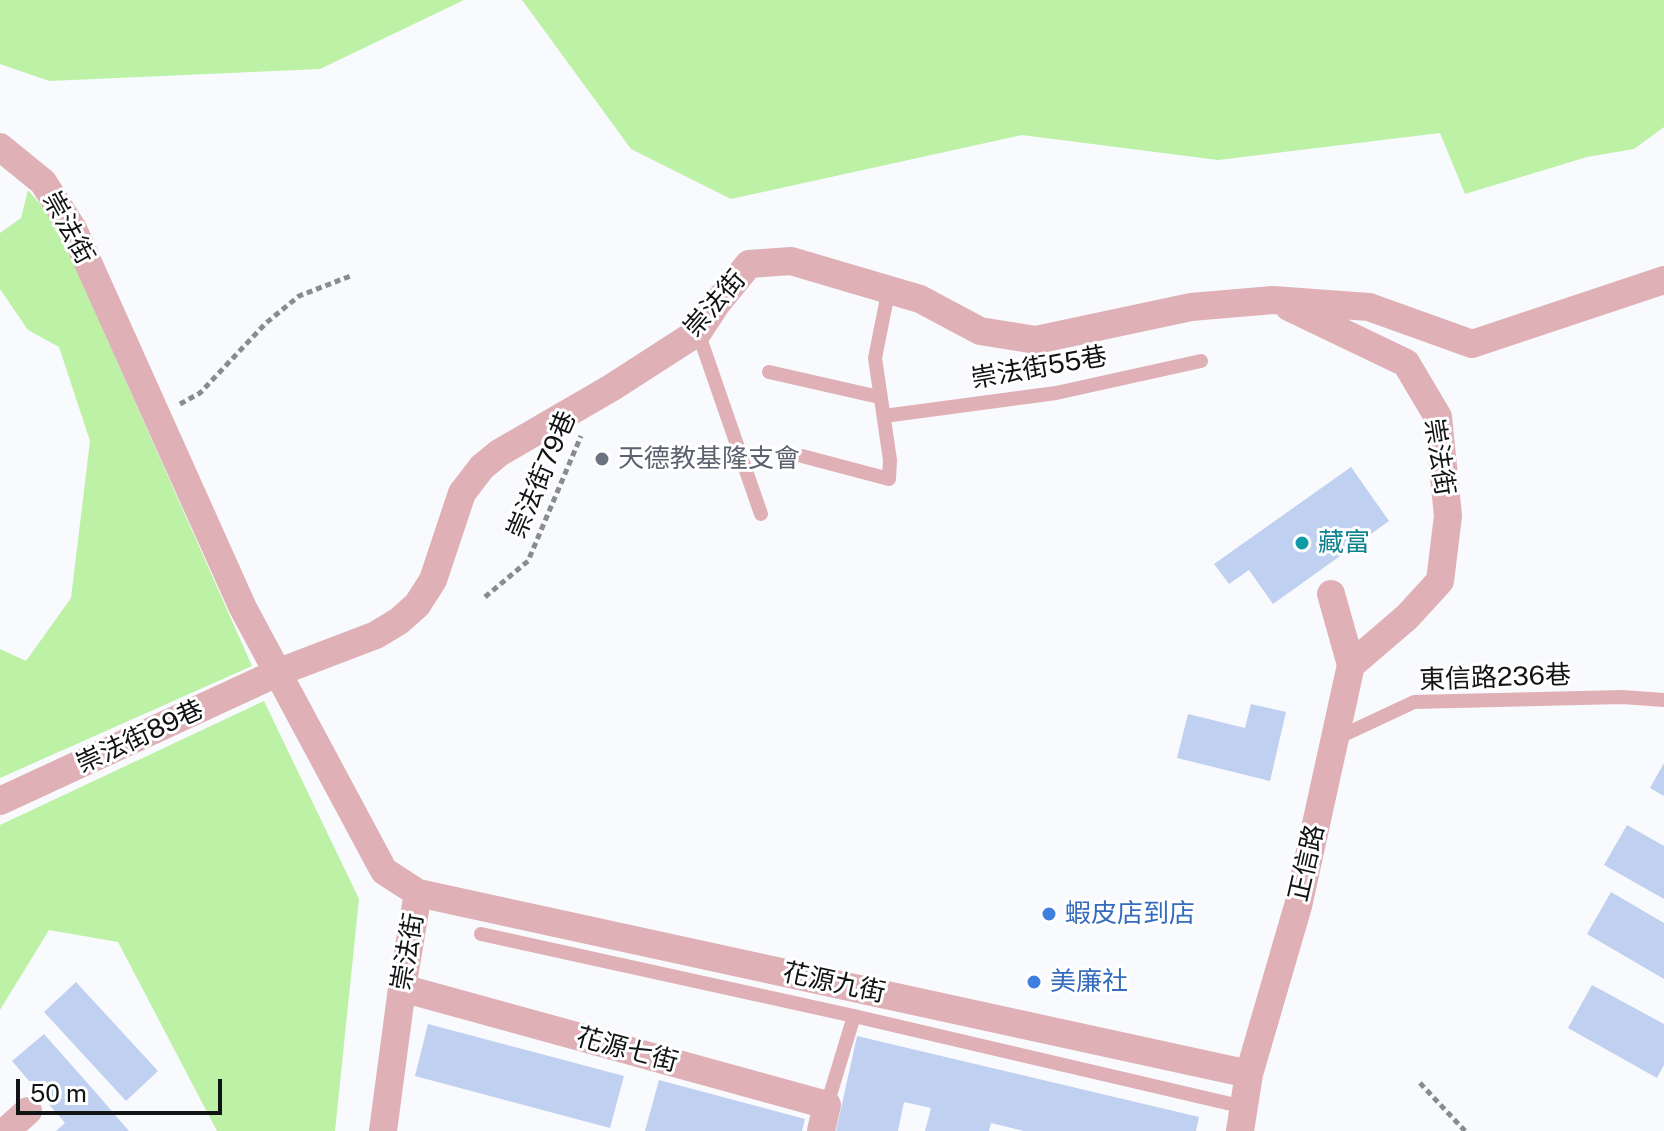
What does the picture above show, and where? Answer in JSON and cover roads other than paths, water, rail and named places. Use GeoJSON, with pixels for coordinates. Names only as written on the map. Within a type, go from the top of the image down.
{"type":"FeatureCollection","features":[{"type":"Feature","properties":{"kind":"street","name":"崇法街"},"geometry":{"type":"LineString","coordinates":[[0,147],[43,182],[73,229],[243,608],[384,871],[418,893],[383,1131]]}},
{"type":"Feature","properties":{"kind":"street","name":"崇法街"},"geometry":{"type":"LineString","coordinates":[[279,672],[376,635],[399,621],[417,605],[433,580],[462,493],[470,480],[499,453],[596,397],[698,332],[749,264],[791,261],[920,299],[980,331],[1036,340],[1191,307],[1273,300],[1369,307],[1472,344],[1664,280]]}},
{"type":"Feature","properties":{"kind":"street","name":"崇法街"},"geometry":{"type":"LineString","coordinates":[[1273,300],[1406,363],[1438,417],[1448,516],[1440,581],[1407,617],[1351,665]]}},
{"type":"Feature","properties":{"kind":"street","name":"正信路"},"geometry":{"type":"LineString","coordinates":[[1242,1119],[1249,1074],[1298,906],[1351,665],[1331,594]]}},
{"type":"Feature","properties":{"kind":"street","name":"崇法街89巷"},"geometry":{"type":"LineString","coordinates":[[0,801],[279,672]]}},
{"type":"Feature","properties":{"kind":"street","name":"花源九街"},"geometry":{"type":"LineString","coordinates":[[418,893],[1249,1074]]}},
{"type":"Feature","properties":{"kind":"street","name":"花源七街"},"geometry":{"type":"LineString","coordinates":[[402,988],[824,1118]]}},
{"type":"Feature","properties":{"kind":"street"},"geometry":{"type":"LineString","coordinates":[[6,1131],[28,1111]]}},
{"type":"Feature","properties":{"kind":"lane"},"geometry":{"type":"LineString","coordinates":[[802,456],[889,479],[890,460],[875,358],[889,288]]}},
{"type":"Feature","properties":{"kind":"lane"},"geometry":{"type":"LineString","coordinates":[[698,332],[761,514]]}},
{"type":"Feature","properties":{"kind":"lane","name":"崇法街55巷"},"geometry":{"type":"LineString","coordinates":[[884,416],[1056,393],[1201,361]]}},
{"type":"Feature","properties":{"kind":"lane"},"geometry":{"type":"LineString","coordinates":[[769,372],[879,397]]}},
{"type":"Feature","properties":{"kind":"lane","name":"東信路236巷"},"geometry":{"type":"LineString","coordinates":[[1335,739],[1414,702],[1622,697],[1664,700]]}},
{"type":"Feature","properties":{"kind":"lane","name":"花源九街"},"geometry":{"type":"LineString","coordinates":[[481,934],[854,1016],[1242,1119]]}},
{"type":"Feature","properties":{"kind":"lane"},"geometry":{"type":"LineString","coordinates":[[824,1118],[854,1016]]}},
{"type":"Feature","properties":{"kind":"place","name":"天德教基隆支會"},"geometry":{"type":"Point","coordinates":[602,459]}},
{"type":"Feature","properties":{"kind":"place","name":"藏富"},"geometry":{"type":"Point","coordinates":[1302,543]}},
{"type":"Feature","properties":{"kind":"place","name":"蝦皮店到店"},"geometry":{"type":"Point","coordinates":[1049,914]}},
{"type":"Feature","properties":{"kind":"place","name":"美廉社"},"geometry":{"type":"Point","coordinates":[1034,982]}}]}
